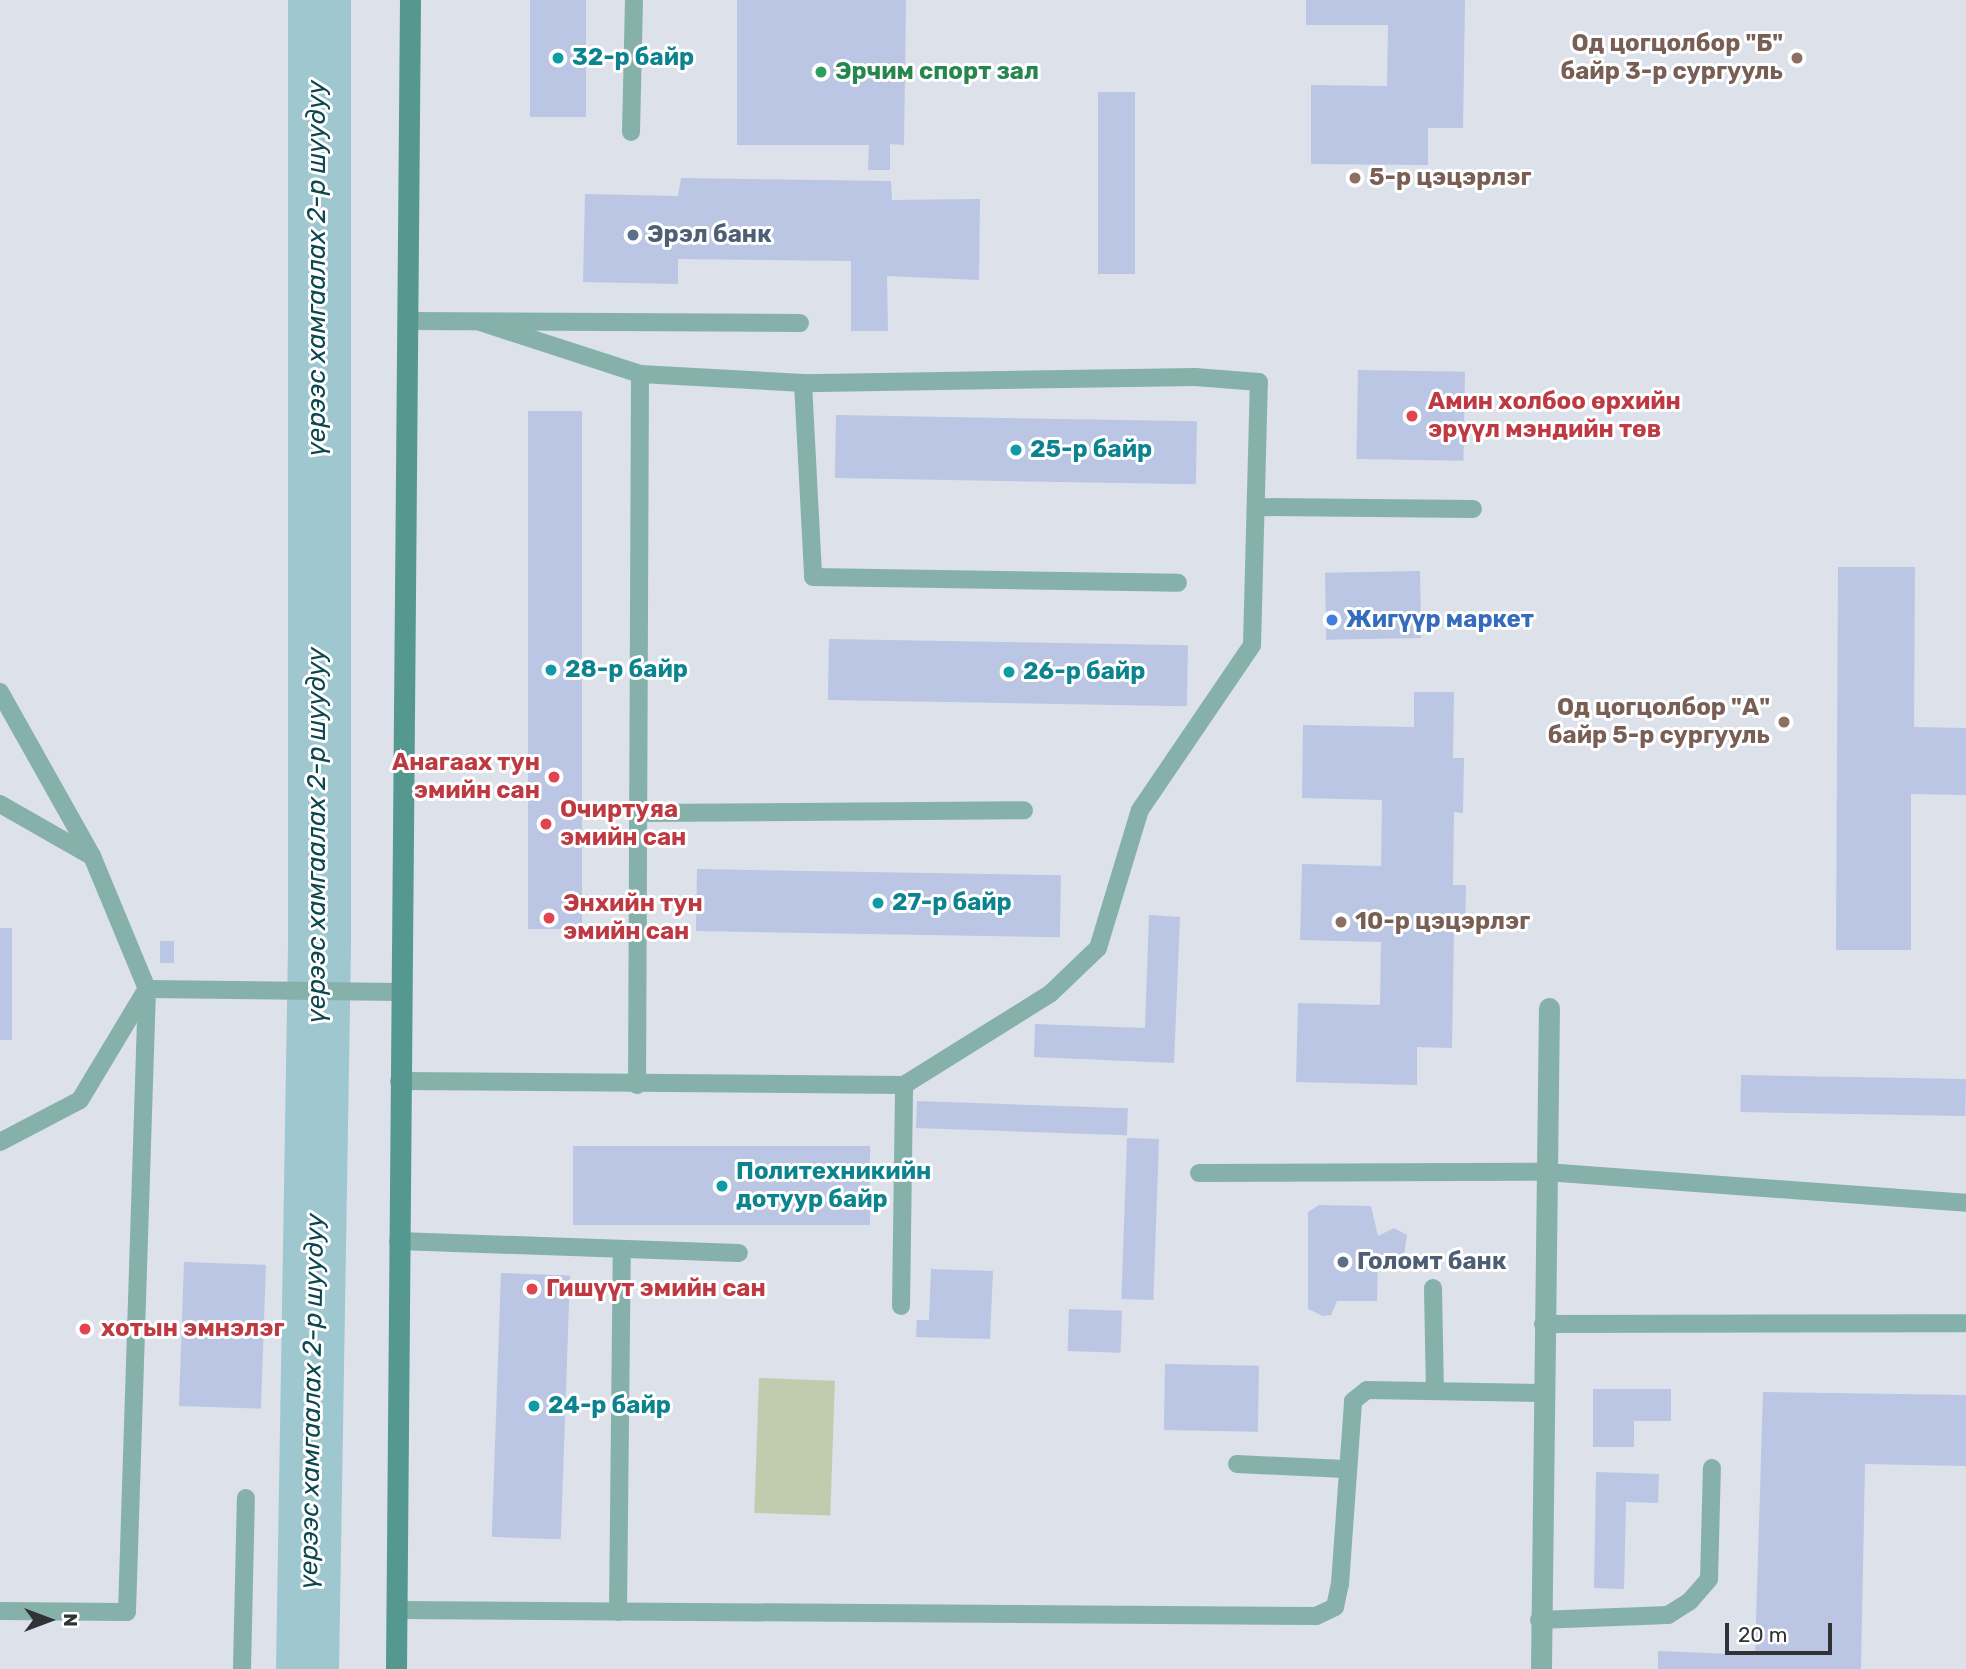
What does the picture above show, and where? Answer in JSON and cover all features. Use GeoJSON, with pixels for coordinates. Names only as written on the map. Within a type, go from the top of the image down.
{"type":"FeatureCollection","features":[{"type":"Feature","properties":{"kind":"main road"},"geometry":{"type":"LineString","coordinates":[[396,1669],[410,0]]}},
{"type":"Feature","properties":{"kind":"street"},"geometry":{"type":"LineString","coordinates":[[1541,1669],[1539,1620],[1549,1008]]}},
{"type":"Feature","properties":{"kind":"lane"},"geometry":{"type":"LineString","coordinates":[[631,132],[634,0]]}},
{"type":"Feature","properties":{"kind":"lane"},"geometry":{"type":"LineString","coordinates":[[407,321],[800,323]]}},
{"type":"Feature","properties":{"kind":"lane"},"geometry":{"type":"LineString","coordinates":[[399,1081],[637,1086],[904,1085],[1051,993],[1098,948],[1140,810],[1252,645],[1259,382],[1195,377],[803,383],[639,374],[480,322]]}},
{"type":"Feature","properties":{"kind":"lane"},"geometry":{"type":"LineString","coordinates":[[637,1086],[639,374]]}},
{"type":"Feature","properties":{"kind":"lane"},"geometry":{"type":"LineString","coordinates":[[803,383],[813,577],[1178,583]]}},
{"type":"Feature","properties":{"kind":"lane"},"geometry":{"type":"LineString","coordinates":[[1256,507],[1473,509]]}},
{"type":"Feature","properties":{"kind":"lane"},"geometry":{"type":"LineString","coordinates":[[0,692],[92,856],[147,989],[127,1612],[0,1611]]}},
{"type":"Feature","properties":{"kind":"lane"},"geometry":{"type":"LineString","coordinates":[[0,804],[92,856]]}},
{"type":"Feature","properties":{"kind":"lane"},"geometry":{"type":"LineString","coordinates":[[639,813],[1024,810]]}},
{"type":"Feature","properties":{"kind":"lane"},"geometry":{"type":"LineString","coordinates":[[147,989],[400,992]]}},
{"type":"Feature","properties":{"kind":"lane"},"geometry":{"type":"LineString","coordinates":[[0,1142],[80,1100],[147,989]]}},
{"type":"Feature","properties":{"kind":"lane"},"geometry":{"type":"LineString","coordinates":[[901,1306],[904,1085]]}},
{"type":"Feature","properties":{"kind":"lane"},"geometry":{"type":"LineString","coordinates":[[1199,1174],[1546,1172],[1966,1203]]}},
{"type":"Feature","properties":{"kind":"lane"},"geometry":{"type":"LineString","coordinates":[[398,1241],[738,1253]]}},
{"type":"Feature","properties":{"kind":"lane"},"geometry":{"type":"LineString","coordinates":[[618,1612],[622,1249]]}},
{"type":"Feature","properties":{"kind":"lane"},"geometry":{"type":"LineString","coordinates":[[1433,1288],[1436,1391]]}},
{"type":"Feature","properties":{"kind":"lane"},"geometry":{"type":"LineString","coordinates":[[1543,1324],[1966,1323]]}},
{"type":"Feature","properties":{"kind":"lane"},"geometry":{"type":"LineString","coordinates":[[396,1611],[1316,1616],[1335,1607],[1340,1584],[1345,1469],[1353,1401],[1367,1390],[1542,1393]]}},
{"type":"Feature","properties":{"kind":"lane"},"geometry":{"type":"LineString","coordinates":[[1237,1464],[1345,1469]]}},
{"type":"Feature","properties":{"kind":"lane"},"geometry":{"type":"LineString","coordinates":[[1539,1620],[1668,1615],[1690,1601],[1709,1578],[1712,1468]]}},
{"type":"Feature","properties":{"kind":"lane"},"geometry":{"type":"LineString","coordinates":[[242,1669],[246,1498]]}},
{"type":"Feature","properties":{"kind":"green space"},"geometry":{"type":"Polygon","coordinates":[[[759,1378],[835,1381],[830,1516],[754,1513],[759,1378]]]}},
{"type":"Feature","properties":{"kind":"building","name":"32-р байр"},"geometry":{"type":"Polygon","coordinates":[[[530,0],[586,0],[586,117],[530,117],[530,0]]]}},
{"type":"Feature","properties":{"kind":"building","name":"Эрчим спорт зал"},"geometry":{"type":"Polygon","coordinates":[[[737,0],[906,0],[904,145],[890,144],[890,170],[868,170],[869,145],[737,145],[737,0]]]}},
{"type":"Feature","properties":{"kind":"building"},"geometry":{"type":"Polygon","coordinates":[[[1306,0],[1465,0],[1463,128],[1428,128],[1428,165],[1311,164],[1311,85],[1387,86],[1388,25],[1306,25],[1306,0]]]}},
{"type":"Feature","properties":{"kind":"building"},"geometry":{"type":"Polygon","coordinates":[[[1098,92],[1135,92],[1135,274],[1098,274],[1098,92]]]}},
{"type":"Feature","properties":{"kind":"building"},"geometry":{"type":"Polygon","coordinates":[[[681,178],[891,181],[892,200],[980,199],[979,280],[887,276],[888,331],[851,331],[851,261],[678,259],[678,284],[583,282],[585,194],[678,196],[681,178]]]}},
{"type":"Feature","properties":{"kind":"building","name":"Амин холбоо өрхийн эрүүл мэндийн төв"},"geometry":{"type":"Polygon","coordinates":[[[1358,370],[1465,372],[1463,461],[1356,459],[1358,370]]]}},
{"type":"Feature","properties":{"kind":"building","name":"28-р байр"},"geometry":{"type":"Polygon","coordinates":[[[528,411],[582,411],[582,929],[528,929],[528,411]]]}},
{"type":"Feature","properties":{"kind":"building","name":"25-р байр"},"geometry":{"type":"Polygon","coordinates":[[[836,415],[1197,421],[1196,484],[835,478],[836,415]]]}},
{"type":"Feature","properties":{"kind":"building"},"geometry":{"type":"Polygon","coordinates":[[[1838,567],[1915,567],[1914,727],[1966,728],[1966,795],[1911,794],[1911,950],[1836,950],[1838,567]]]}},
{"type":"Feature","properties":{"kind":"building"},"geometry":{"type":"Polygon","coordinates":[[[1420,571],[1421,638],[1326,640],[1325,573],[1420,571]]]}},
{"type":"Feature","properties":{"kind":"building","name":"26-р байр"},"geometry":{"type":"Polygon","coordinates":[[[829,639],[1188,645],[1187,706],[828,700],[829,639]]]}},
{"type":"Feature","properties":{"kind":"building","name":"10-р цэцэрлэг"},"geometry":{"type":"Polygon","coordinates":[[[1414,692],[1454,692],[1453,758],[1464,758],[1463,813],[1454,812],[1453,885],[1466,885],[1465,929],[1454,929],[1452,1048],[1417,1047],[1417,1085],[1296,1082],[1298,1003],[1380,1005],[1381,942],[1300,940],[1302,864],[1381,866],[1382,800],[1302,798],[1303,725],[1414,727],[1414,692]]]}},
{"type":"Feature","properties":{"kind":"building","name":"27-р байр"},"geometry":{"type":"Polygon","coordinates":[[[697,869],[1061,875],[1060,937],[696,931],[697,869]]]}},
{"type":"Feature","properties":{"kind":"building"},"geometry":{"type":"Polygon","coordinates":[[[1149,915],[1180,917],[1174,1063],[1034,1057],[1035,1024],[1145,1028],[1149,915]]]}},
{"type":"Feature","properties":{"kind":"building"},"geometry":{"type":"Polygon","coordinates":[[[0,928],[12,928],[12,1040],[0,1040],[0,928]]]}},
{"type":"Feature","properties":{"kind":"building"},"geometry":{"type":"Polygon","coordinates":[[[160,941],[174,941],[174,963],[160,963],[160,941]]]}},
{"type":"Feature","properties":{"kind":"building"},"geometry":{"type":"Polygon","coordinates":[[[1741,1075],[1966,1079],[1965,1116],[1740,1112],[1741,1075]]]}},
{"type":"Feature","properties":{"kind":"building"},"geometry":{"type":"Polygon","coordinates":[[[917,1101],[1128,1108],[1127,1135],[916,1128],[917,1101]]]}},
{"type":"Feature","properties":{"kind":"building"},"geometry":{"type":"Polygon","coordinates":[[[1127,1138],[1159,1139],[1153,1300],[1121,1299],[1127,1138]]]}},
{"type":"Feature","properties":{"kind":"building","name":"Политехникийн дотуур байр"},"geometry":{"type":"Polygon","coordinates":[[[573,1146],[870,1146],[870,1225],[573,1225],[573,1146]]]}},
{"type":"Feature","properties":{"kind":"building","name":"Голомт банк"},"geometry":{"type":"Polygon","coordinates":[[[1319,1205],[1371,1206],[1378,1236],[1394,1228],[1407,1235],[1404,1255],[1378,1255],[1377,1301],[1337,1301],[1331,1315],[1323,1316],[1308,1309],[1308,1212],[1319,1205]]]}},
{"type":"Feature","properties":{"kind":"building"},"geometry":{"type":"Polygon","coordinates":[[[184,1262],[266,1265],[261,1409],[179,1406],[184,1262]]]}},
{"type":"Feature","properties":{"kind":"building"},"geometry":{"type":"Polygon","coordinates":[[[931,1269],[993,1271],[990,1339],[916,1337],[917,1320],[929,1320],[931,1269]]]}},
{"type":"Feature","properties":{"kind":"building","name":"24-р байр"},"geometry":{"type":"Polygon","coordinates":[[[501,1273],[570,1275],[561,1539],[492,1537],[501,1273]]]}},
{"type":"Feature","properties":{"kind":"building"},"geometry":{"type":"Polygon","coordinates":[[[1069,1309],[1122,1311],[1121,1353],[1068,1351],[1069,1309]]]}},
{"type":"Feature","properties":{"kind":"building"},"geometry":{"type":"Polygon","coordinates":[[[1165,1364],[1259,1366],[1258,1432],[1164,1430],[1165,1364]]]}},
{"type":"Feature","properties":{"kind":"building"},"geometry":{"type":"Polygon","coordinates":[[[1593,1389],[1671,1389],[1671,1421],[1634,1421],[1634,1447],[1593,1447],[1593,1389]]]}},
{"type":"Feature","properties":{"kind":"building"},"geometry":{"type":"Polygon","coordinates":[[[1763,1392],[1966,1395],[1966,1466],[1865,1464],[1861,1669],[1658,1669],[1658,1651],[1755,1655],[1763,1392]]]}},
{"type":"Feature","properties":{"kind":"building"},"geometry":{"type":"Polygon","coordinates":[[[1596,1472],[1659,1474],[1658,1503],[1626,1502],[1624,1589],[1594,1588],[1596,1472]]]}},
{"type":"Feature","properties":{"kind":"waterway","name":"үерээс хамгаалах 2-р шуудуу"},"geometry":{"type":"LineString","coordinates":[[307,1669],[319,944],[319,0]]}},
{"type":"Feature","properties":{"kind":"place","name":"32-р байр"},"geometry":{"type":"Point","coordinates":[558,58]}},
{"type":"Feature","properties":{"kind":"place","name":"Од цогцолбор \"Б\" байр 3-р сургууль"},"geometry":{"type":"Point","coordinates":[1797,58]}},
{"type":"Feature","properties":{"kind":"place","name":"Эрчим спорт зал"},"geometry":{"type":"Point","coordinates":[821,72]}},
{"type":"Feature","properties":{"kind":"place","name":"5-р цэцэрлэг"},"geometry":{"type":"Point","coordinates":[1355,178]}},
{"type":"Feature","properties":{"kind":"place","name":"Эрэл банк"},"geometry":{"type":"Point","coordinates":[633,235]}},
{"type":"Feature","properties":{"kind":"place","name":"Амин холбоо өрхийн эрүүл мэндийн төв"},"geometry":{"type":"Point","coordinates":[1412,416]}},
{"type":"Feature","properties":{"kind":"place","name":"25-р байр"},"geometry":{"type":"Point","coordinates":[1016,450]}},
{"type":"Feature","properties":{"kind":"place","name":"Жигүүр маркет"},"geometry":{"type":"Point","coordinates":[1332,620]}},
{"type":"Feature","properties":{"kind":"place","name":"28-р байр"},"geometry":{"type":"Point","coordinates":[551,670]}},
{"type":"Feature","properties":{"kind":"place","name":"26-р байр"},"geometry":{"type":"Point","coordinates":[1009,672]}},
{"type":"Feature","properties":{"kind":"place","name":"Од цогцолбор \"А\" байр 5-р сургууль"},"geometry":{"type":"Point","coordinates":[1784,722]}},
{"type":"Feature","properties":{"kind":"place","name":"Анагаах тун эмийн сан"},"geometry":{"type":"Point","coordinates":[554,777]}},
{"type":"Feature","properties":{"kind":"place","name":"Очиртуяа эмийн сан"},"geometry":{"type":"Point","coordinates":[546,824]}},
{"type":"Feature","properties":{"kind":"place","name":"27-р байр"},"geometry":{"type":"Point","coordinates":[878,903]}},
{"type":"Feature","properties":{"kind":"place","name":"Энхийн тун эмийн сан"},"geometry":{"type":"Point","coordinates":[549,918]}},
{"type":"Feature","properties":{"kind":"place","name":"10-р цэцэрлэг"},"geometry":{"type":"Point","coordinates":[1341,922]}},
{"type":"Feature","properties":{"kind":"place","name":"Политехникийн дотуур байр"},"geometry":{"type":"Point","coordinates":[722,1186]}},
{"type":"Feature","properties":{"kind":"place","name":"Голомт банк"},"geometry":{"type":"Point","coordinates":[1343,1262]}},
{"type":"Feature","properties":{"kind":"place","name":"Гишүүт эмийн сан"},"geometry":{"type":"Point","coordinates":[532,1289]}},
{"type":"Feature","properties":{"kind":"place","name":"хотын эмнэлэг"},"geometry":{"type":"Point","coordinates":[85,1329]}},
{"type":"Feature","properties":{"kind":"place","name":"24-р байр"},"geometry":{"type":"Point","coordinates":[534,1406]}}]}
